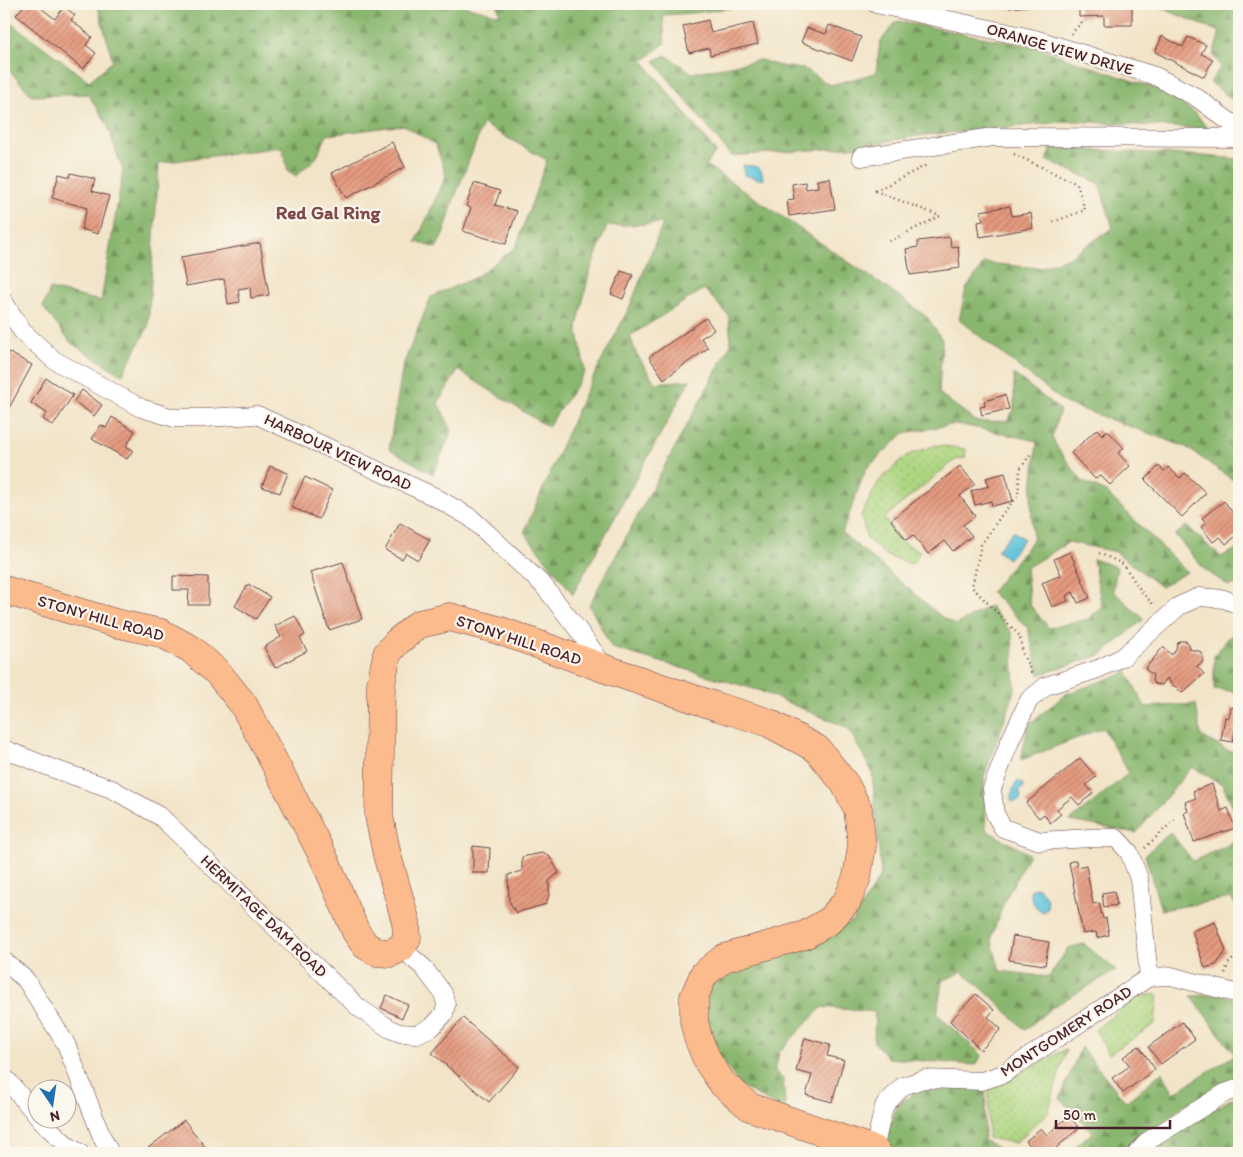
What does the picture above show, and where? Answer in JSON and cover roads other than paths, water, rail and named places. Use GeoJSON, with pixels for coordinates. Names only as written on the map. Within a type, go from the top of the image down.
{"type":"FeatureCollection","features":[{"type":"Feature","properties":{"kind":"main road","name":"STONY HILL ROAD"},"geometry":{"type":"LineString","coordinates":[[4,590],[115,623],[161,634],[191,649],[218,673],[243,704],[272,758],[323,856],[356,932],[365,945],[376,952],[390,953],[401,948],[407,938],[406,922],[387,856],[379,816],[381,684],[387,654],[397,642],[419,624],[450,617],[498,630],[606,669],[767,722],[817,749],[845,784],[858,809],[862,846],[857,876],[847,901],[830,921],[805,935],[724,958],[704,974],[694,997],[694,1021],[698,1038],[708,1062],[723,1084],[750,1107],[876,1151]]}},
{"type":"Feature","properties":{"kind":"street","name":"ORANGE VIEW DRIVE"},"geometry":{"type":"LineString","coordinates":[[876,4],[1035,38],[1155,76],[1196,97],[1239,127]]}},
{"type":"Feature","properties":{"kind":"street"},"geometry":{"type":"LineString","coordinates":[[861,157],[993,137],[1239,138]]}},
{"type":"Feature","properties":{"kind":"street","name":"HARBOUR VIEW ROAD"},"geometry":{"type":"LineString","coordinates":[[4,302],[22,331],[54,360],[141,408],[174,418],[257,415],[435,497],[472,518],[543,585],[606,669]]}},
{"type":"Feature","properties":{"kind":"street"},"geometry":{"type":"LineString","coordinates":[[1149,977],[1140,879],[1129,852],[1116,838],[1040,841],[1003,828],[995,814],[992,789],[1010,741],[1029,700],[1046,686],[1098,669],[1123,657],[1179,606],[1199,597],[1224,599],[1239,605]]}},
{"type":"Feature","properties":{"kind":"street","name":"HERMITAGE DAM ROAD"},"geometry":{"type":"LineString","coordinates":[[4,749],[112,789],[161,817],[358,1007],[390,1029],[400,1033],[417,1034],[432,1027],[444,1014],[446,1005],[443,993],[423,968],[401,948]]}},
{"type":"Feature","properties":{"kind":"street"},"geometry":{"type":"LineString","coordinates":[[4,961],[26,980],[66,1044],[110,1153]]}},
{"type":"Feature","properties":{"kind":"street","name":"MONTGOMERY ROAD"},"geometry":{"type":"LineString","coordinates":[[876,1151],[884,1106],[904,1086],[924,1079],[982,1081],[1003,1074],[1149,977],[1171,976],[1231,989]]}},
{"type":"Feature","properties":{"kind":"street"},"geometry":{"type":"LineString","coordinates":[[4,1077],[28,1105]]}},
{"type":"Feature","properties":{"kind":"street"},"geometry":{"type":"LineString","coordinates":[[1137,1153],[1148,1141],[1225,1093],[1239,1088]]}},
{"type":"Feature","properties":{"kind":"street"},"geometry":{"type":"LineString","coordinates":[[51,1130],[68,1146],[80,1153]]}},
{"type":"Feature","properties":{"kind":"water"},"geometry":{"type":"Polygon","coordinates":[[[743,165],[758,167],[763,180],[744,175],[743,165]]]}},
{"type":"Feature","properties":{"kind":"water"},"geometry":{"type":"Polygon","coordinates":[[[1013,531],[1024,539],[1008,559],[997,551],[1013,531]]]}},
{"type":"Feature","properties":{"kind":"water"},"geometry":{"type":"Polygon","coordinates":[[[1018,781],[1024,787],[1019,792],[1020,800],[1015,802],[1011,801],[1011,795],[1018,781]]]}},
{"type":"Feature","properties":{"kind":"water"},"geometry":{"type":"Polygon","coordinates":[[[1036,887],[1047,899],[1047,909],[1043,912],[1035,906],[1031,897],[1030,890],[1036,887]]]}},
{"type":"Feature","properties":{"kind":"district","name":"Red Gal Ring"},"geometry":{"type":"Point","coordinates":[328,212]}}]}
